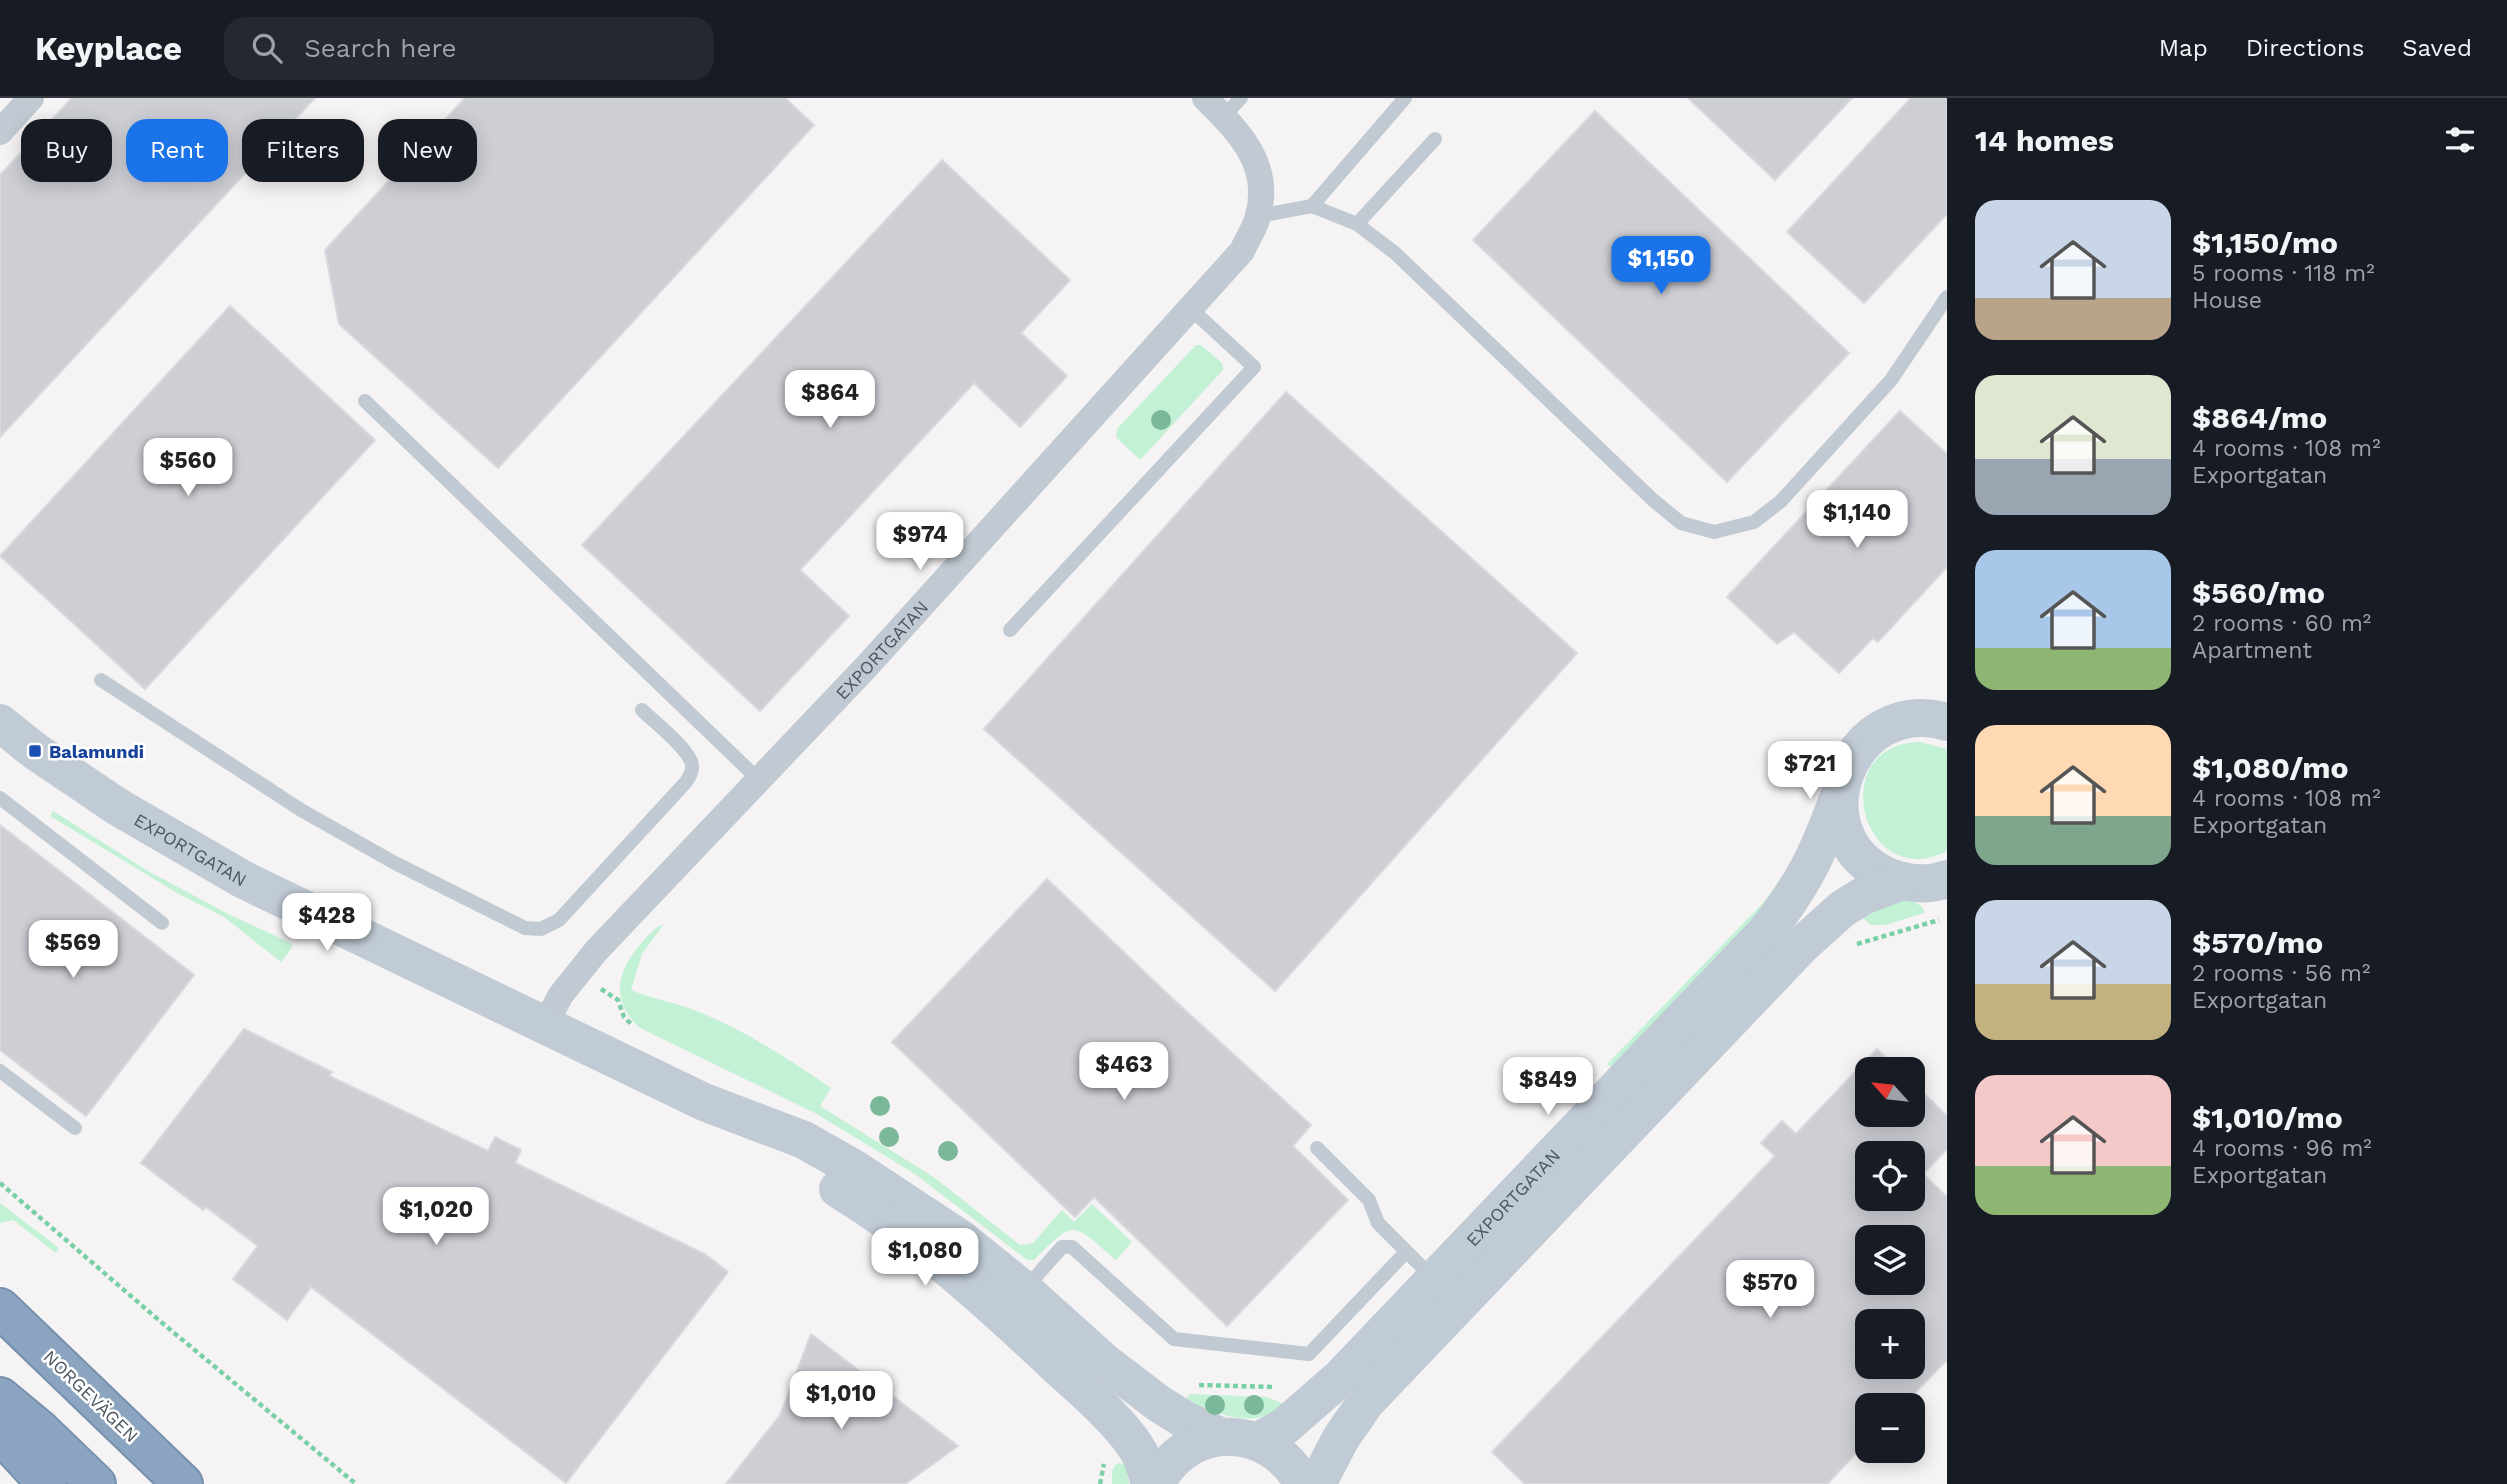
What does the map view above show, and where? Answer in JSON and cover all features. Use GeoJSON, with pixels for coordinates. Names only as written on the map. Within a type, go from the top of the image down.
{"type":"FeatureCollection","features":[{"type":"Feature","properties":{"kind":"highway","name":"NORGEVÄGEN"},"geometry":{"type":"LineString","coordinates":[[0,1308],[183,1484]]}},
{"type":"Feature","properties":{"kind":"highway"},"geometry":{"type":"LineString","coordinates":[[0,1397],[41,1431],[96,1484]]}},
{"type":"Feature","properties":{"kind":"highway"},"geometry":{"type":"LineString","coordinates":[[0,1433],[47,1484]]}},
{"type":"Feature","properties":{"kind":"street"},"geometry":{"type":"LineString","coordinates":[[0,132],[31,98]]}},
{"type":"Feature","properties":{"kind":"street","name":"EXPORTGATAN"},"geometry":{"type":"LineString","coordinates":[[546,1024],[560,996],[596,951],[760,781],[1242,251],[1258,216],[1261,179],[1253,153],[1223,104]]}},
{"type":"Feature","properties":{"kind":"street","name":"EXPORTGATAN"},"geometry":{"type":"LineString","coordinates":[[1156,1484],[1170,1462],[1199,1442],[1240,1439],[1284,1427],[1340,1378],[1764,934],[1807,875],[1822,844],[1850,759],[1867,739],[1889,725],[1914,718],[1947,722]]}},
{"type":"Feature","properties":{"kind":"street","name":"EXPORTGATAN"},"geometry":{"type":"LineString","coordinates":[[0,723],[35,751],[118,807],[244,880],[704,1102],[804,1140],[855,1169],[961,1239],[1024,1290],[1103,1361],[1147,1394],[1185,1420],[1240,1439],[1285,1459],[1303,1484]]}},
{"type":"Feature","properties":{"kind":"street","name":"EXPORTGATAN"},"geometry":{"type":"LineString","coordinates":[[1839,796],[1841,819],[1849,841],[1872,867],[1903,881],[1927,883],[1947,879]]}},
{"type":"Feature","properties":{"kind":"street","name":"EXPORTGATAN"},"geometry":{"type":"LineString","coordinates":[[1317,1484],[1341,1438],[1366,1402],[1801,946],[1842,909],[1863,896],[1903,881]]}},
{"type":"Feature","properties":{"kind":"street","name":"EXPORTGATAN"},"geometry":{"type":"LineString","coordinates":[[704,1102],[897,1228],[974,1290],[1096,1402],[1127,1436],[1143,1459],[1150,1484]]}},
{"type":"Feature","properties":{"kind":"lane"},"geometry":{"type":"LineString","coordinates":[[1312,206],[1405,98]]}},
{"type":"Feature","properties":{"kind":"lane"},"geometry":{"type":"LineString","coordinates":[[1357,224],[1435,139]]}},
{"type":"Feature","properties":{"kind":"lane"},"geometry":{"type":"LineString","coordinates":[[1258,216],[1312,206],[1357,224],[1426,281],[1653,500],[1681,523],[1714,532],[1754,522],[1782,500],[1891,380],[1947,297]]}},
{"type":"Feature","properties":{"kind":"lane"},"geometry":{"type":"LineString","coordinates":[[1010,630],[1254,367],[1191,309]]}},
{"type":"Feature","properties":{"kind":"lane"},"geometry":{"type":"LineString","coordinates":[[365,401],[760,781]]}},
{"type":"Feature","properties":{"kind":"lane"},"geometry":{"type":"LineString","coordinates":[[101,680],[301,810],[468,900],[525,928],[541,929],[559,920],[686,782],[691,773],[692,765],[685,751],[642,710]]}},
{"type":"Feature","properties":{"kind":"lane"},"geometry":{"type":"LineString","coordinates":[[0,798],[162,923]]}},
{"type":"Feature","properties":{"kind":"lane"},"geometry":{"type":"LineString","coordinates":[[0,1071],[75,1128]]}},
{"type":"Feature","properties":{"kind":"lane"},"geometry":{"type":"LineString","coordinates":[[1317,1148],[1369,1200],[1378,1223],[1435,1280]]}},
{"type":"Feature","properties":{"kind":"lane"},"geometry":{"type":"LineString","coordinates":[[1024,1290],[1062,1247],[1072,1247],[1174,1339],[1309,1354],[1406,1252]]}},
{"type":"Feature","properties":{"kind":"path"},"geometry":{"type":"LineString","coordinates":[[0,1183],[161,1322],[356,1484]]}},
{"type":"Feature","properties":{"kind":"green space"},"geometry":{"type":"Polygon","coordinates":[[[1196,345],[1201,345],[1222,363],[1223,370],[1139,459],[1116,437],[1117,429],[1196,345]]]}},
{"type":"Feature","properties":{"kind":"green space"},"geometry":{"type":"Polygon","coordinates":[[[1920,742],[1947,749],[1947,851],[1917,859],[1893,853],[1876,836],[1865,814],[1864,789],[1871,766],[1890,749],[1920,742]]]}},
{"type":"Feature","properties":{"kind":"green space"},"geometry":{"type":"Polygon","coordinates":[[[53,811],[148,871],[228,914],[291,943],[292,948],[281,962],[224,917],[177,893],[50,816],[53,811]]]}},
{"type":"Feature","properties":{"kind":"green space"},"geometry":{"type":"Polygon","coordinates":[[[1785,872],[1784,889],[1616,1070],[1607,1064],[1764,902],[1785,872]]]}},
{"type":"Feature","properties":{"kind":"green space"},"geometry":{"type":"Polygon","coordinates":[[[1913,900],[1923,908],[1924,913],[1885,925],[1871,925],[1857,913],[1886,902],[1913,900]]]}},
{"type":"Feature","properties":{"kind":"green space"},"geometry":{"type":"Polygon","coordinates":[[[664,924],[642,954],[631,990],[712,1018],[747,1035],[798,1066],[831,1088],[820,1106],[935,1178],[1020,1245],[1033,1243],[1062,1210],[1074,1222],[1092,1204],[1132,1242],[1116,1260],[1082,1232],[1067,1231],[1034,1260],[1027,1260],[915,1174],[815,1113],[640,1028],[624,1008],[620,987],[622,977],[631,956],[653,930],[664,924]]]}},
{"type":"Feature","properties":{"kind":"green space"},"geometry":{"type":"Polygon","coordinates":[[[0,1203],[59,1248],[56,1253],[13,1220],[0,1223],[0,1203]]]}},
{"type":"Feature","properties":{"kind":"green space"},"geometry":{"type":"Polygon","coordinates":[[[1190,1394],[1267,1397],[1286,1405],[1261,1417],[1242,1418],[1222,1414],[1194,1403],[1186,1399],[1190,1394]]]}},
{"type":"Feature","properties":{"kind":"green space"},"geometry":{"type":"Polygon","coordinates":[[[1116,1464],[1126,1465],[1129,1484],[1112,1484],[1112,1471],[1116,1464]]]}},
{"type":"Feature","properties":{"kind":"building"},"geometry":{"type":"Polygon","coordinates":[[[72,98],[315,98],[295,119],[242,119],[242,177],[0,437],[0,175],[21,153],[21,182],[112,182],[112,119],[52,119],[72,98]]]}},
{"type":"Feature","properties":{"kind":"building"},"geometry":{"type":"Polygon","coordinates":[[[465,98],[785,98],[814,125],[498,468],[339,324],[325,250],[388,182],[477,182],[477,119],[446,119],[465,98]]]}},
{"type":"Feature","properties":{"kind":"building"},"geometry":{"type":"Polygon","coordinates":[[[1688,98],[1852,98],[1775,180],[1688,98]]]}},
{"type":"Feature","properties":{"kind":"building"},"geometry":{"type":"Polygon","coordinates":[[[1911,98],[1947,98],[1947,214],[1864,303],[1787,232],[1911,98]]]}},
{"type":"Feature","properties":{"kind":"building"},"geometry":{"type":"Polygon","coordinates":[[[1595,111],[1849,353],[1727,482],[1473,240],[1595,111]]]}},
{"type":"Feature","properties":{"kind":"building"},"geometry":{"type":"Polygon","coordinates":[[[942,160],[1070,280],[1021,333],[1067,376],[1020,427],[974,383],[800,570],[849,616],[760,711],[582,545],[942,160]]]}},
{"type":"Feature","properties":{"kind":"building"},"geometry":{"type":"Polygon","coordinates":[[[230,306],[375,440],[145,689],[0,556],[230,306]]]}},
{"type":"Feature","properties":{"kind":"building"},"geometry":{"type":"Polygon","coordinates":[[[1286,392],[1577,653],[1275,991],[984,729],[1286,392]]]}},
{"type":"Feature","properties":{"kind":"building"},"geometry":{"type":"Polygon","coordinates":[[[1900,411],[1947,454],[1947,567],[1878,642],[1873,638],[1839,673],[1794,632],[1777,644],[1727,597],[1900,411]]]}},
{"type":"Feature","properties":{"kind":"building"},"geometry":{"type":"Polygon","coordinates":[[[0,825],[194,975],[86,1116],[0,1050],[0,825]]]}},
{"type":"Feature","properties":{"kind":"building"},"geometry":{"type":"Polygon","coordinates":[[[1047,879],[1311,1125],[1293,1146],[1348,1200],[1227,1326],[1094,1197],[1075,1217],[892,1042],[1047,879]]]}},
{"type":"Feature","properties":{"kind":"building"},"geometry":{"type":"Polygon","coordinates":[[[244,1029],[332,1072],[329,1076],[488,1151],[495,1137],[521,1150],[515,1163],[705,1254],[728,1272],[566,1483],[311,1287],[287,1320],[233,1279],[258,1246],[206,1207],[203,1210],[141,1163],[244,1029]]]}},
{"type":"Feature","properties":{"kind":"building"},"geometry":{"type":"Polygon","coordinates":[[[1877,1049],[1885,1057],[1869,1057],[1877,1049]]]}},
{"type":"Feature","properties":{"kind":"building"},"geometry":{"type":"Polygon","coordinates":[[[1855,1072],[1855,1127],[1925,1127],[1925,1095],[1947,1116],[1947,1149],[1925,1172],[1925,1141],[1855,1141],[1855,1211],[1925,1211],[1925,1176],[1947,1197],[1947,1360],[1915,1393],[1855,1393],[1855,1455],[1827,1484],[1525,1484],[1492,1452],[1775,1156],[1761,1143],[1782,1121],[1796,1134],[1855,1072]]]}},
{"type":"Feature","properties":{"kind":"building"},"geometry":{"type":"Polygon","coordinates":[[[811,1334],[958,1446],[905,1484],[726,1484],[780,1415],[811,1334]]]}},
{"type":"Feature","properties":{"kind":"place","name":"Balamundi"},"geometry":{"type":"Point","coordinates":[35,751]}}]}
